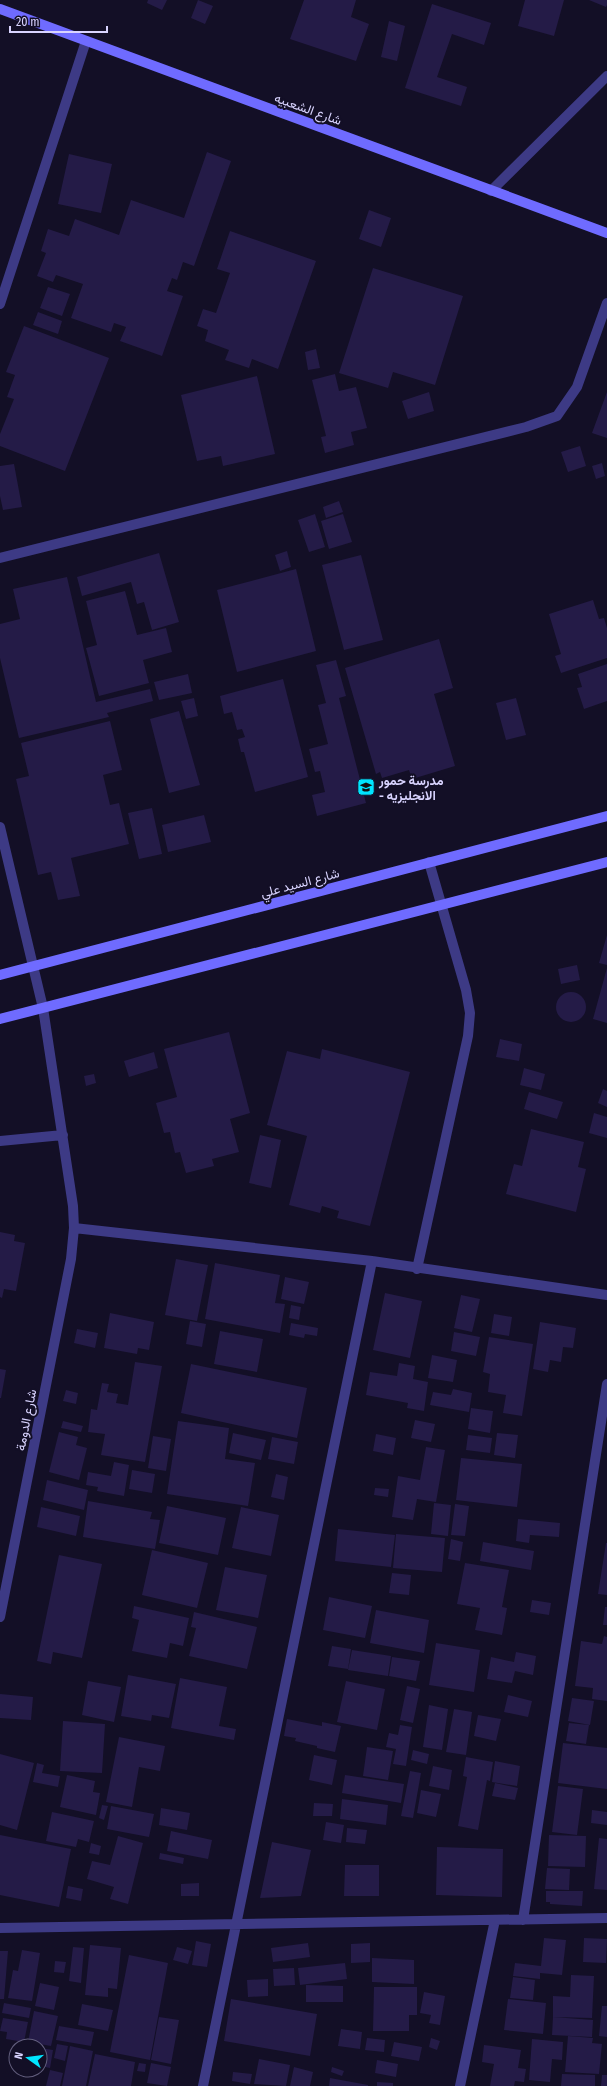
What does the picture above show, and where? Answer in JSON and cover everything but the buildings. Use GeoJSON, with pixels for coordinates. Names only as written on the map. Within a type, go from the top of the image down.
{"type":"FeatureCollection","features":[{"type":"Feature","properties":{"kind":"main road","name":"شارع الشعبيه"},"geometry":{"type":"LineString","coordinates":[[0,9],[607,233]]}},
{"type":"Feature","properties":{"kind":"main road","name":"شارع السيد علي"},"geometry":{"type":"LineString","coordinates":[[0,976],[607,816]]}},
{"type":"Feature","properties":{"kind":"main road"},"geometry":{"type":"LineString","coordinates":[[0,1019],[607,862]]}},
{"type":"Feature","properties":{"kind":"street"},"geometry":{"type":"LineString","coordinates":[[0,304],[86,42]]}},
{"type":"Feature","properties":{"kind":"street"},"geometry":{"type":"LineString","coordinates":[[490,191],[607,76]]}},
{"type":"Feature","properties":{"kind":"street"},"geometry":{"type":"LineString","coordinates":[[0,558],[526,427],[557,416],[577,387],[607,303]]}},
{"type":"Feature","properties":{"kind":"street","name":"شارع الدومة"},"geometry":{"type":"LineString","coordinates":[[0,827],[32,967],[43,1008],[63,1135],[74,1228],[71,1259],[0,1616]]}},
{"type":"Feature","properties":{"kind":"street"},"geometry":{"type":"LineString","coordinates":[[417,1269],[468,1036],[470,1013],[466,990],[429,862]]}},
{"type":"Feature","properties":{"kind":"street"},"geometry":{"type":"LineString","coordinates":[[0,1141],[63,1135]]}},
{"type":"Feature","properties":{"kind":"street"},"geometry":{"type":"LineString","coordinates":[[74,1228],[372,1261],[417,1269],[607,1296]]}},
{"type":"Feature","properties":{"kind":"street"},"geometry":{"type":"LineString","coordinates":[[203,2086],[372,1261]]}},
{"type":"Feature","properties":{"kind":"street"},"geometry":{"type":"LineString","coordinates":[[522,1920],[607,1384]]}},
{"type":"Feature","properties":{"kind":"street"},"geometry":{"type":"LineString","coordinates":[[0,1928],[607,1918]]}},
{"type":"Feature","properties":{"kind":"street"},"geometry":{"type":"LineString","coordinates":[[460,2086],[495,1920]]}},
{"type":"Feature","properties":{"kind":"place","name":"مدرسة حمور - الانجليزيه"},"geometry":{"type":"Point","coordinates":[366,787]}}]}
